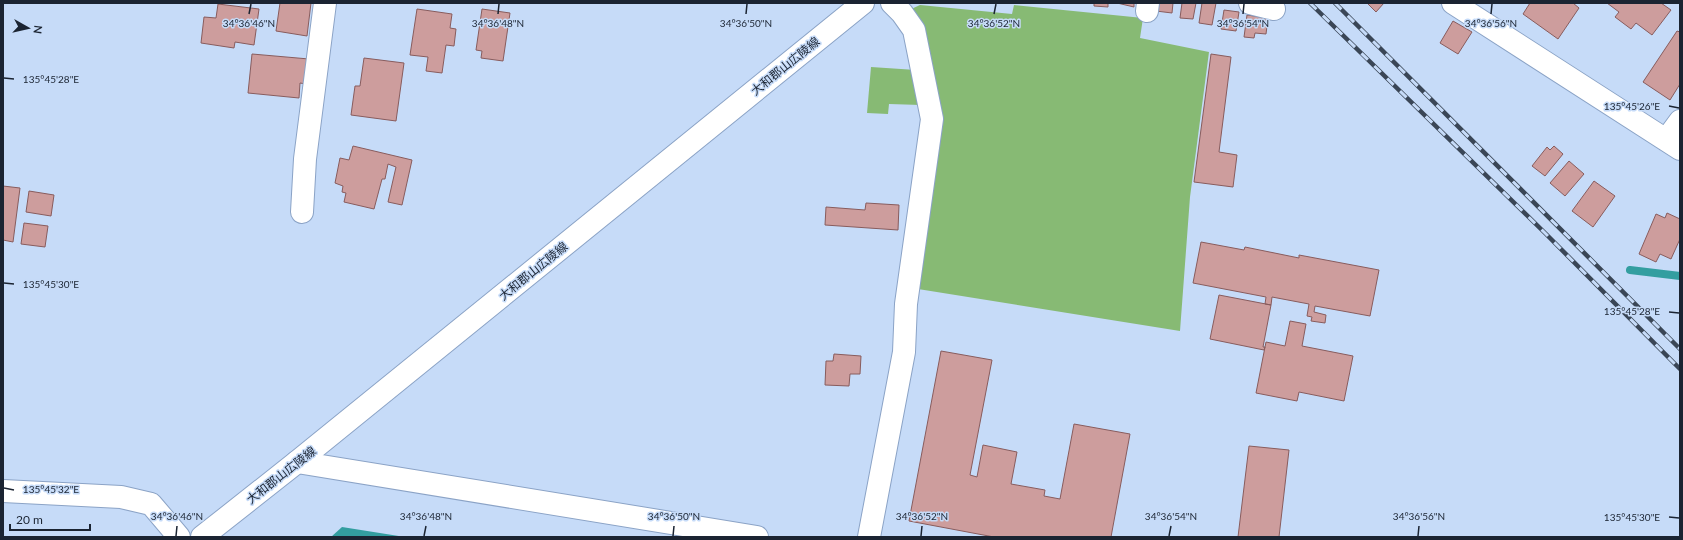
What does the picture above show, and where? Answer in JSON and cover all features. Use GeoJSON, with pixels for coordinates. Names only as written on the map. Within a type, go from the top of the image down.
{"type":"FeatureCollection","features":[{"type":"Feature","properties":{"kind":"street"},"geometry":{"type":"LineString","coordinates":[[302,212],[305,159],[325,3]]}},
{"type":"Feature","properties":{"kind":"street","name":"大和郡山広陵線"},"geometry":{"type":"LineString","coordinates":[[202,537],[297,462],[863,3]]}},
{"type":"Feature","properties":{"kind":"street"},"geometry":{"type":"LineString","coordinates":[[869,537],[904,352],[906,304],[932,119],[914,30],[892,3]]}},
{"type":"Feature","properties":{"kind":"street"},"geometry":{"type":"LineString","coordinates":[[1250,3],[1274,9]]}},
{"type":"Feature","properties":{"kind":"street"},"geometry":{"type":"LineString","coordinates":[[1454,3],[1673,144],[1680,121]]}},
{"type":"Feature","properties":{"kind":"street"},"geometry":{"type":"LineString","coordinates":[[297,462],[757,537]]}},
{"type":"Feature","properties":{"kind":"street"},"geometry":{"type":"LineString","coordinates":[[3,491],[121,497],[151,504],[179,537]]}},
{"type":"Feature","properties":{"kind":"shaded area"},"geometry":{"type":"Polygon","coordinates":[[[920,5],[1012,14],[1014,5],[1143,18],[1140,38],[1209,52],[1190,197],[1180,331],[918,289],[939,116],[907,11],[920,5]]]}},
{"type":"Feature","properties":{"kind":"shaded area"},"geometry":{"type":"Polygon","coordinates":[[[871,67],[916,70],[921,105],[889,104],[888,114],[867,113],[871,67]]]}},
{"type":"Feature","properties":{"kind":"shaded area"},"geometry":{"type":"Polygon","coordinates":[[[342,527],[405,537],[331,537],[342,527]]]}},
{"type":"Feature","properties":{"kind":"building"},"geometry":{"type":"Polygon","coordinates":[[[280,3],[311,3],[307,36],[276,31],[280,3]]]}},
{"type":"Feature","properties":{"kind":"building"},"geometry":{"type":"Polygon","coordinates":[[[1094,3],[1108,3],[1108,7],[1094,6],[1094,3]]]}},
{"type":"Feature","properties":{"kind":"building"},"geometry":{"type":"Polygon","coordinates":[[[1117,3],[1134,3],[1134,7],[1117,3]]]}},
{"type":"Feature","properties":{"kind":"building"},"geometry":{"type":"Polygon","coordinates":[[[1158,3],[1173,3],[1172,13],[1156,11],[1158,3]]]}},
{"type":"Feature","properties":{"kind":"building"},"geometry":{"type":"Polygon","coordinates":[[[1182,3],[1196,3],[1193,19],[1180,18],[1182,3]]]}},
{"type":"Feature","properties":{"kind":"building"},"geometry":{"type":"Polygon","coordinates":[[[1202,3],[1216,3],[1212,25],[1199,23],[1202,3]]]}},
{"type":"Feature","properties":{"kind":"building"},"geometry":{"type":"Polygon","coordinates":[[[1367,3],[1384,3],[1376,12],[1367,3]]]}},
{"type":"Feature","properties":{"kind":"building"},"geometry":{"type":"Polygon","coordinates":[[[1530,3],[1573,3],[1579,8],[1558,39],[1523,14],[1530,3]]]}},
{"type":"Feature","properties":{"kind":"building"},"geometry":{"type":"Polygon","coordinates":[[[1607,3],[1661,3],[1671,10],[1652,35],[1636,23],[1631,29],[1615,17],[1619,12],[1607,3]]]}},
{"type":"Feature","properties":{"kind":"building"},"geometry":{"type":"Polygon","coordinates":[[[218,4],[259,9],[254,45],[235,42],[234,48],[201,43],[204,17],[216,18],[218,4]]]}},
{"type":"Feature","properties":{"kind":"building"},"geometry":{"type":"Polygon","coordinates":[[[417,9],[452,14],[450,28],[456,29],[454,46],[446,45],[442,73],[426,71],[428,57],[410,55],[417,9]]]}},
{"type":"Feature","properties":{"kind":"building"},"geometry":{"type":"Polygon","coordinates":[[[482,9],[510,13],[503,61],[481,58],[482,51],[476,50],[482,9]]]}},
{"type":"Feature","properties":{"kind":"building"},"geometry":{"type":"Polygon","coordinates":[[[1224,10],[1239,12],[1236,31],[1221,29],[1224,10]]]}},
{"type":"Feature","properties":{"kind":"building"},"geometry":{"type":"Polygon","coordinates":[[[1247,15],[1268,18],[1266,34],[1255,33],[1254,38],[1244,37],[1247,15]]]}},
{"type":"Feature","properties":{"kind":"building"},"geometry":{"type":"Polygon","coordinates":[[[1453,21],[1472,32],[1458,54],[1440,43],[1453,21]]]}},
{"type":"Feature","properties":{"kind":"building"},"geometry":{"type":"Polygon","coordinates":[[[1677,31],[1680,32],[1680,84],[1670,100],[1643,82],[1677,31]]]}},
{"type":"Feature","properties":{"kind":"building"},"geometry":{"type":"Polygon","coordinates":[[[252,54],[309,59],[306,84],[300,83],[299,98],[248,93],[252,54]]]}},
{"type":"Feature","properties":{"kind":"building"},"geometry":{"type":"Polygon","coordinates":[[[1211,54],[1231,57],[1219,152],[1237,155],[1233,187],[1194,182],[1211,54]]]}},
{"type":"Feature","properties":{"kind":"building"},"geometry":{"type":"Polygon","coordinates":[[[364,58],[404,63],[396,121],[351,115],[355,86],[360,86],[364,58]]]}},
{"type":"Feature","properties":{"kind":"building"},"geometry":{"type":"Polygon","coordinates":[[[353,146],[412,160],[402,205],[388,202],[396,167],[388,164],[385,179],[382,179],[374,209],[344,202],[346,193],[342,192],[343,186],[335,183],[340,158],[349,160],[353,146]]]}},
{"type":"Feature","properties":{"kind":"building"},"geometry":{"type":"Polygon","coordinates":[[[1554,146],[1563,154],[1545,176],[1532,166],[1547,147],[1550,150],[1554,146]]]}},
{"type":"Feature","properties":{"kind":"building"},"geometry":{"type":"Polygon","coordinates":[[[1569,161],[1584,174],[1565,196],[1550,183],[1569,161]]]}},
{"type":"Feature","properties":{"kind":"building"},"geometry":{"type":"Polygon","coordinates":[[[1594,181],[1615,196],[1593,227],[1572,211],[1594,181]]]}},
{"type":"Feature","properties":{"kind":"building"},"geometry":{"type":"Polygon","coordinates":[[[3,186],[20,188],[13,242],[3,240],[3,186]]]}},
{"type":"Feature","properties":{"kind":"building"},"geometry":{"type":"Polygon","coordinates":[[[29,191],[54,195],[51,216],[26,212],[29,191]]]}},
{"type":"Feature","properties":{"kind":"building"},"geometry":{"type":"Polygon","coordinates":[[[866,203],[899,205],[898,230],[825,225],[826,207],[865,210],[866,203]]]}},
{"type":"Feature","properties":{"kind":"building"},"geometry":{"type":"Polygon","coordinates":[[[1667,213],[1680,219],[1680,239],[1671,259],[1660,254],[1656,262],[1639,254],[1656,214],[1665,218],[1667,213]]]}},
{"type":"Feature","properties":{"kind":"building"},"geometry":{"type":"Polygon","coordinates":[[[24,223],[48,226],[45,247],[21,244],[24,223]]]}},
{"type":"Feature","properties":{"kind":"building"},"geometry":{"type":"Polygon","coordinates":[[[1201,242],[1244,250],[1245,247],[1299,258],[1299,255],[1379,270],[1370,316],[1315,306],[1314,312],[1326,315],[1325,323],[1311,321],[1312,317],[1307,316],[1309,304],[1272,297],[1271,305],[1265,304],[1266,297],[1193,283],[1201,242]]]}},
{"type":"Feature","properties":{"kind":"building"},"geometry":{"type":"Polygon","coordinates":[[[1219,295],[1271,305],[1263,347],[1265,347],[1264,350],[1210,339],[1219,295]]]}},
{"type":"Feature","properties":{"kind":"building"},"geometry":{"type":"Polygon","coordinates":[[[1290,321],[1306,324],[1302,346],[1353,356],[1344,401],[1299,392],[1297,401],[1256,393],[1266,342],[1285,346],[1290,321]]]}},
{"type":"Feature","properties":{"kind":"building"},"geometry":{"type":"Polygon","coordinates":[[[941,351],[992,360],[970,475],[977,477],[983,445],[1017,452],[1011,484],[1045,490],[1044,496],[1060,499],[1074,424],[1130,434],[1111,537],[994,537],[909,521],[941,351]]]}},
{"type":"Feature","properties":{"kind":"building"},"geometry":{"type":"Polygon","coordinates":[[[834,354],[861,356],[860,374],[850,374],[849,386],[825,385],[826,361],[833,361],[834,354]]]}},
{"type":"Feature","properties":{"kind":"building"},"geometry":{"type":"Polygon","coordinates":[[[1249,446],[1289,450],[1279,537],[1238,537],[1249,446]]]}},
{"type":"Feature","properties":{"kind":"waterway"},"geometry":{"type":"LineString","coordinates":[[1630,270],[1680,276]]}},
{"type":"Feature","properties":{"kind":"railway"},"geometry":{"type":"LineString","coordinates":[[1310,3],[1545,233],[1680,369]]}},
{"type":"Feature","properties":{"kind":"railway"},"geometry":{"type":"LineString","coordinates":[[1335,3],[1680,349]]}}]}
